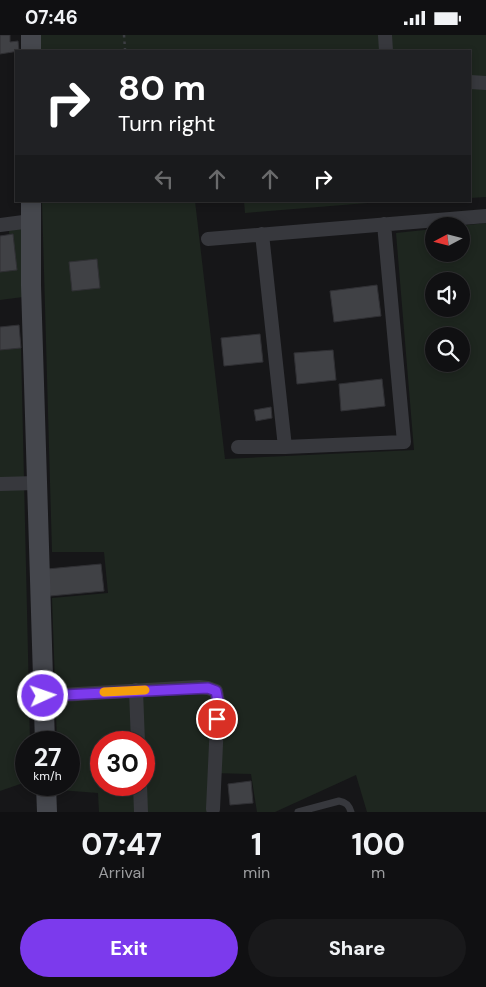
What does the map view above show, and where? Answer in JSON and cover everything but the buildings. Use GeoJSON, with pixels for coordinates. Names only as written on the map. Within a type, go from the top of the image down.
{"type":"FeatureCollection","features":[{"type":"Feature","properties":{"kind":"street"},"geometry":{"type":"LineString","coordinates":[[31,35],[32,50]]}},
{"type":"Feature","properties":{"kind":"street"},"geometry":{"type":"LineString","coordinates":[[385,35],[386,50]]}},
{"type":"Feature","properties":{"kind":"street"},"geometry":{"type":"LineString","coordinates":[[471,83],[486,83]]}},
{"type":"Feature","properties":{"kind":"street"},"geometry":{"type":"LineString","coordinates":[[31,202],[36,483],[44,731]]}},
{"type":"Feature","properties":{"kind":"street"},"geometry":{"type":"LineString","coordinates":[[208,239],[486,216]]}},
{"type":"Feature","properties":{"kind":"street"},"geometry":{"type":"LineString","coordinates":[[0,225],[31,221]]}},
{"type":"Feature","properties":{"kind":"street"},"geometry":{"type":"LineString","coordinates":[[238,447],[404,442],[384,224]]}},
{"type":"Feature","properties":{"kind":"street"},"geometry":{"type":"LineString","coordinates":[[262,235],[285,447]]}},
{"type":"Feature","properties":{"kind":"street"},"geometry":{"type":"LineString","coordinates":[[0,484],[36,483]]}},
{"type":"Feature","properties":{"kind":"street"},"geometry":{"type":"LineString","coordinates":[[43,696],[199,687],[216,691],[218,701],[213,809]]}},
{"type":"Feature","properties":{"kind":"street"},"geometry":{"type":"LineString","coordinates":[[136,691],[138,731]]}},
{"type":"Feature","properties":{"kind":"street"},"geometry":{"type":"LineString","coordinates":[[46,796],[47,812]]}},
{"type":"Feature","properties":{"kind":"street"},"geometry":{"type":"LineString","coordinates":[[140,796],[141,812]]}},
{"type":"Feature","properties":{"kind":"lane"},"geometry":{"type":"LineString","coordinates":[[298,812],[339,801],[345,802],[351,812]]}},
{"type":"Feature","properties":{"kind":"path"},"geometry":{"type":"LineString","coordinates":[[124,35],[125,49]]}},
{"type":"Feature","properties":{"kind":"shaded area"},"geometry":{"type":"Polygon","coordinates":[[[36,35],[486,35],[486,197],[471,198],[471,50],[37,50],[36,35]]]}},
{"type":"Feature","properties":{"kind":"shaded area"},"geometry":{"type":"Polygon","coordinates":[[[42,202],[195,202],[225,459],[414,450],[396,233],[425,230],[425,263],[470,263],[470,225],[486,223],[486,812],[367,812],[356,775],[275,812],[257,812],[251,774],[211,773],[213,812],[99,812],[98,796],[155,796],[155,731],[90,731],[90,792],[80,792],[80,731],[57,731],[52,598],[108,593],[104,552],[52,552],[42,202]]]}},
{"type":"Feature","properties":{"kind":"shaded area"},"geometry":{"type":"Polygon","coordinates":[[[244,202],[380,202],[245,213],[244,202]]]}},
{"type":"Feature","properties":{"kind":"shaded area"},"geometry":{"type":"Polygon","coordinates":[[[23,228],[23,297],[0,300],[0,268],[10,267],[9,229],[23,228]]]}},
{"type":"Feature","properties":{"kind":"shaded area"},"geometry":{"type":"Polygon","coordinates":[[[21,348],[30,731],[15,731],[15,786],[0,791],[0,349],[21,348]]]}},
{"type":"Feature","properties":{"kind":"slow traffic"},"geometry":{"type":"LineString","coordinates":[[104,692],[145,690]]}},
{"type":"Feature","properties":{"kind":"route"},"geometry":{"type":"LineString","coordinates":[[43,696],[208,688],[216,691],[218,701],[217,719]]}}]}
